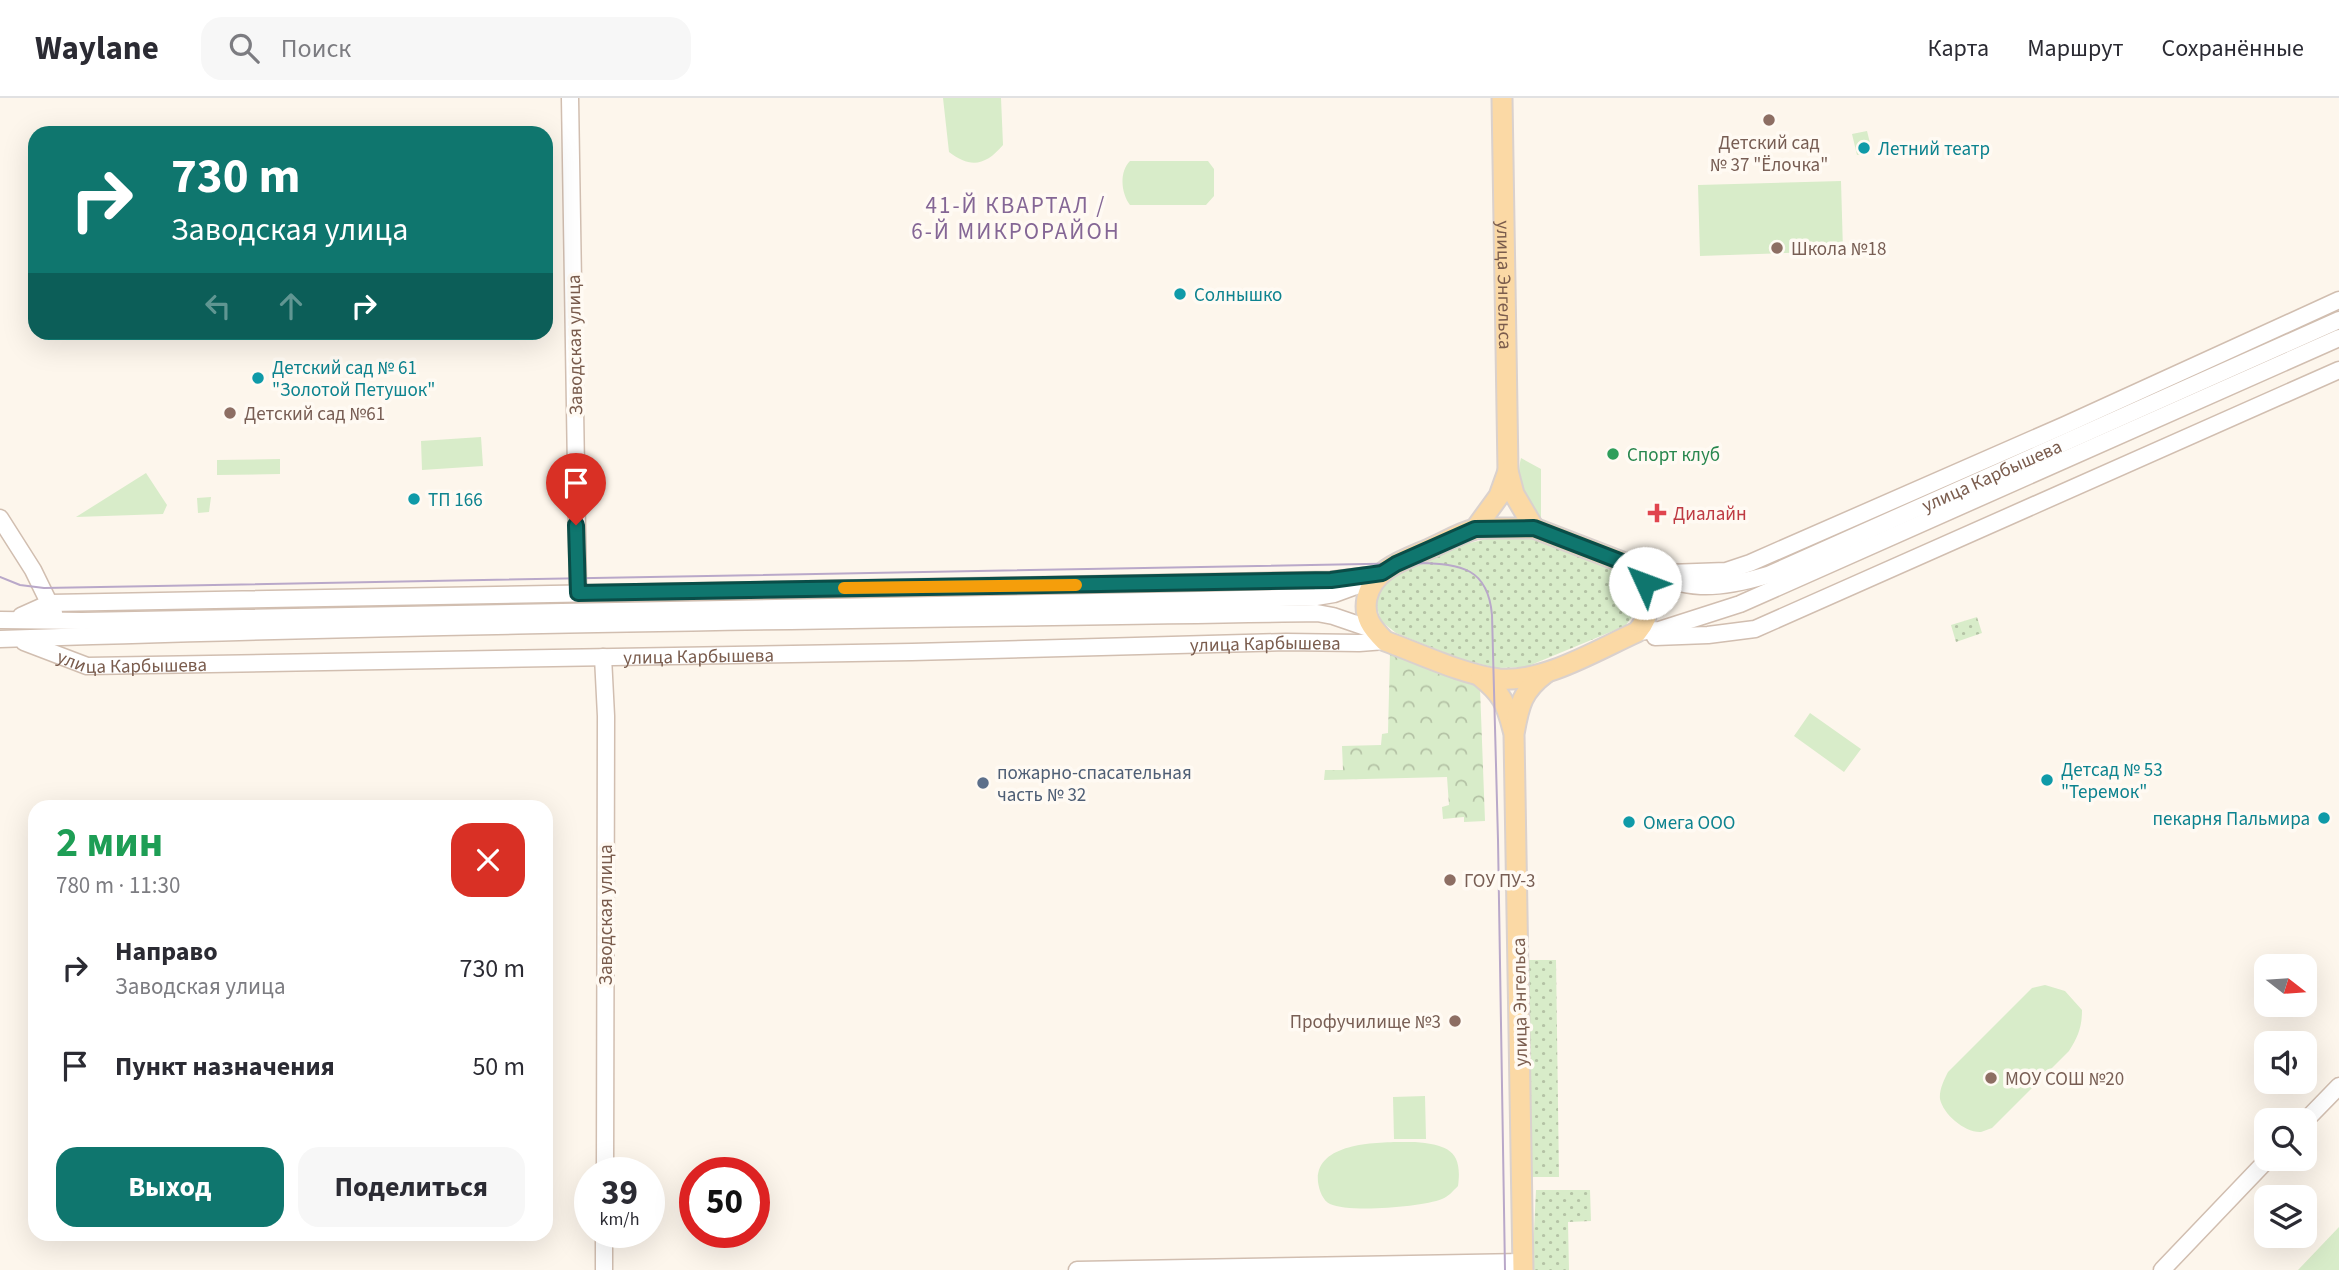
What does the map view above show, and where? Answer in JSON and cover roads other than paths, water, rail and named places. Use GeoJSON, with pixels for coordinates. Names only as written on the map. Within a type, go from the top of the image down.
{"type":"FeatureCollection","features":[{"type":"Feature","properties":{"kind":"main road","name":"улица Энгельса"},"geometry":{"type":"LineString","coordinates":[[1502,98],[1508,471],[1514,494],[1534,528]]}},
{"type":"Feature","properties":{"kind":"main road","name":"улица Энгельса"},"geometry":{"type":"LineString","coordinates":[[1475,529],[1499,496],[1508,471]]}},
{"type":"Feature","properties":{"kind":"main road","name":"улица Карбышева"},"geometry":{"type":"LineString","coordinates":[[1378,576],[1396,564],[1475,529],[1534,528],[1635,567]]}},
{"type":"Feature","properties":{"kind":"main road"},"geometry":{"type":"LineString","coordinates":[[1634,633],[1643,625],[1648,612],[1649,595],[1635,567]]}},
{"type":"Feature","properties":{"kind":"main road"},"geometry":{"type":"LineString","coordinates":[[1378,576],[1369,589],[1366,604],[1368,621],[1379,635]]}},
{"type":"Feature","properties":{"kind":"main road","name":"улица Карбышева"},"geometry":{"type":"LineString","coordinates":[[1379,635],[1478,674],[1500,679],[1547,672],[1634,633]]}},
{"type":"Feature","properties":{"kind":"main road","name":"улица Энгельса"},"geometry":{"type":"LineString","coordinates":[[1523,1266],[1514,734],[1517,713],[1524,695],[1530,685],[1547,672]]}},
{"type":"Feature","properties":{"kind":"main road","name":"улица Энгельса"},"geometry":{"type":"LineString","coordinates":[[1478,674],[1507,705],[1514,734]]}},
{"type":"Feature","properties":{"kind":"street","name":"Заводская улица"},"geometry":{"type":"LineString","coordinates":[[570,98],[578,593]]}},
{"type":"Feature","properties":{"kind":"street","name":"улица Карбышева"},"geometry":{"type":"LineString","coordinates":[[1635,567],[1666,573],[1699,574],[1726,571],[1751,563],[2065,425],[2339,300]]}},
{"type":"Feature","properties":{"kind":"street","name":"улица Карбышева"},"geometry":{"type":"LineString","coordinates":[[1635,567],[1667,582],[1702,586],[1735,585],[1768,575],[2339,320]]}},
{"type":"Feature","properties":{"kind":"street","name":"улица Карбышева"},"geometry":{"type":"LineString","coordinates":[[1634,633],[1659,630],[1740,604],[2339,338]]}},
{"type":"Feature","properties":{"kind":"street","name":"улица Карбышева"},"geometry":{"type":"LineString","coordinates":[[1634,633],[1657,638],[1755,629],[2339,370]]}},
{"type":"Feature","properties":{"kind":"street"},"geometry":{"type":"LineString","coordinates":[[0,518],[34,572],[50,604],[59,636]]}},
{"type":"Feature","properties":{"kind":"street","name":"улица Карбышева"},"geometry":{"type":"LineString","coordinates":[[8,619],[50,604],[1331,580],[1378,576]]}},
{"type":"Feature","properties":{"kind":"street","name":"улица Карбышева"},"geometry":{"type":"LineString","coordinates":[[8,619],[1316,597],[1334,594],[1378,576]]}},
{"type":"Feature","properties":{"kind":"street","name":"улица Карбышева"},"geometry":{"type":"LineString","coordinates":[[8,639],[1317,613],[1333,616],[1379,635]]}},
{"type":"Feature","properties":{"kind":"street","name":"улица Карбышева"},"geometry":{"type":"LineString","coordinates":[[8,639],[88,666],[1286,642],[1359,643],[1379,635]]}},
{"type":"Feature","properties":{"kind":"street","name":"Заводская улица"},"geometry":{"type":"LineString","coordinates":[[603,657],[606,716],[605,1157]]}},
{"type":"Feature","properties":{"kind":"street"},"geometry":{"type":"LineString","coordinates":[[2317,1109],[2339,1086]]}},
{"type":"Feature","properties":{"kind":"street"},"geometry":{"type":"LineString","coordinates":[[2162,1270],[2257,1171]]}},
{"type":"Feature","properties":{"kind":"street"},"geometry":{"type":"LineString","coordinates":[[604,1248],[604,1270]]}},
{"type":"Feature","properties":{"kind":"street"},"geometry":{"type":"LineString","coordinates":[[1077,1270],[1523,1266]]}},
{"type":"Feature","properties":{"kind":"tram line"},"geometry":{"type":"LineString","coordinates":[[0,577],[20,585],[44,588],[1420,563],[1448,565],[1470,572],[1485,587],[1492,615],[1505,1270]]}},
{"type":"Feature","properties":{"kind":"place","name":"Детский сад № 37 \"Ёлочка\""},"geometry":{"type":"Point","coordinates":[1769,120]}},
{"type":"Feature","properties":{"kind":"place","name":"Летний театр"},"geometry":{"type":"Point","coordinates":[1864,148]}},
{"type":"Feature","properties":{"kind":"place","name":"Школа №18"},"geometry":{"type":"Point","coordinates":[1777,248]}},
{"type":"Feature","properties":{"kind":"place","name":"Солнышко"},"geometry":{"type":"Point","coordinates":[1180,294]}},
{"type":"Feature","properties":{"kind":"place","name":"Детский сад № 61 \"Золотой Петушок\""},"geometry":{"type":"Point","coordinates":[258,378]}},
{"type":"Feature","properties":{"kind":"place","name":"Детский сад №61"},"geometry":{"type":"Point","coordinates":[230,413]}},
{"type":"Feature","properties":{"kind":"place","name":"Спорт клуб"},"geometry":{"type":"Point","coordinates":[1613,454]}},
{"type":"Feature","properties":{"kind":"place","name":"ТП 166"},"geometry":{"type":"Point","coordinates":[414,499]}},
{"type":"Feature","properties":{"kind":"place","name":"Диалайн"},"geometry":{"type":"Point","coordinates":[1657,513]}},
{"type":"Feature","properties":{"kind":"place","name":"Детсад № 53 \"Теремок\""},"geometry":{"type":"Point","coordinates":[2047,780]}},
{"type":"Feature","properties":{"kind":"place","name":"пожарно-спасательная часть № 32"},"geometry":{"type":"Point","coordinates":[983,783]}},
{"type":"Feature","properties":{"kind":"place","name":"пекарня Пальмира"},"geometry":{"type":"Point","coordinates":[2324,818]}},
{"type":"Feature","properties":{"kind":"place","name":"Омега ООО"},"geometry":{"type":"Point","coordinates":[1629,822]}},
{"type":"Feature","properties":{"kind":"place","name":"ГОУ ПУ-3"},"geometry":{"type":"Point","coordinates":[1450,880]}},
{"type":"Feature","properties":{"kind":"place","name":"Профучилище №3"},"geometry":{"type":"Point","coordinates":[1455,1021]}},
{"type":"Feature","properties":{"kind":"place","name":"МОУ СОШ №20"},"geometry":{"type":"Point","coordinates":[1991,1078]}},
{"type":"Feature","properties":{"kind":"district","name":"41-Й КВАРТАЛ / 6-Й МИКРОРАЙОН"},"geometry":{"type":"Point","coordinates":[1016,218]}}]}
